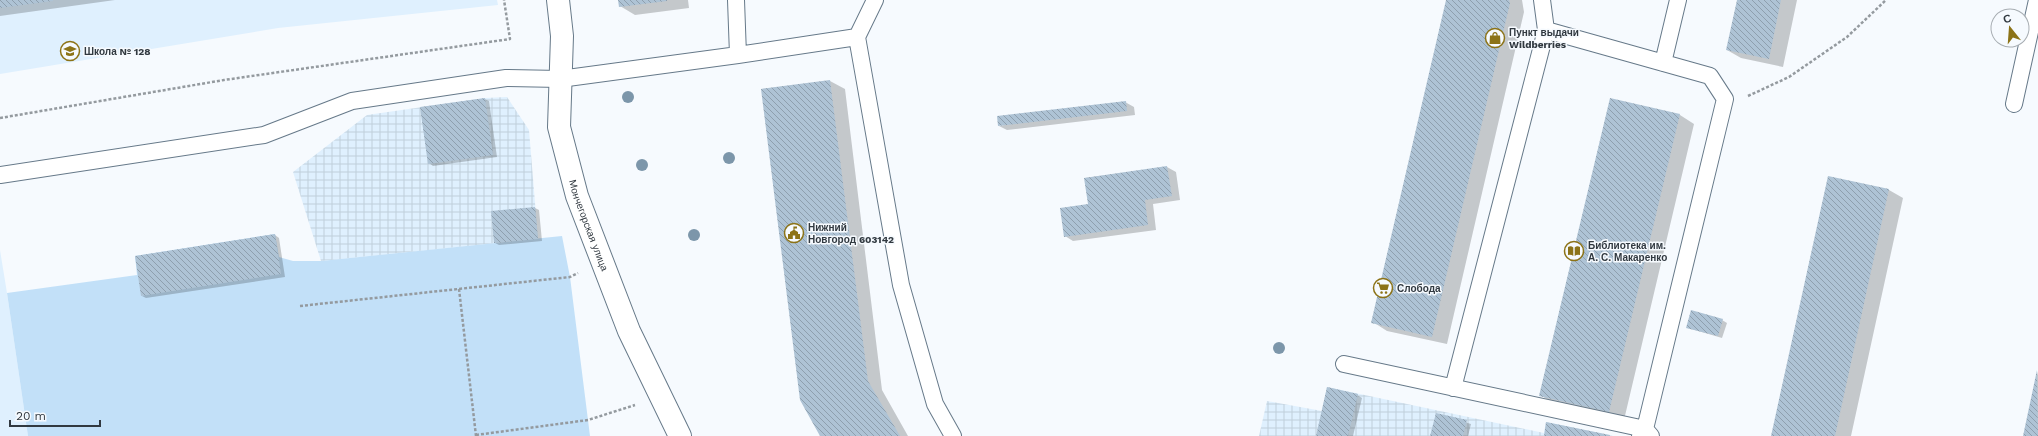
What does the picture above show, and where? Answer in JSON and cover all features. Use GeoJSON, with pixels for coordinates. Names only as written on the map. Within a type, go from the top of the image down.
{"type":"FeatureCollection","features":[{"type":"Feature","properties":{"kind":"street","name":"Мончегорская улица"},"geometry":{"type":"LineString","coordinates":[[558,0],[562,36],[559,127],[577,196],[629,331],[680,436]]}},
{"type":"Feature","properties":{"kind":"lane"},"geometry":{"type":"LineString","coordinates":[[736,0],[738,55]]}},
{"type":"Feature","properties":{"kind":"lane"},"geometry":{"type":"LineString","coordinates":[[875,0],[857,37],[901,285],[935,404],[953,436]]}},
{"type":"Feature","properties":{"kind":"lane"},"geometry":{"type":"LineString","coordinates":[[1453,388],[1546,30],[1542,0]]}},
{"type":"Feature","properties":{"kind":"lane"},"geometry":{"type":"LineString","coordinates":[[1663,63],[1678,0]]}},
{"type":"Feature","properties":{"kind":"lane"},"geometry":{"type":"LineString","coordinates":[[2014,104],[2037,0]]}},
{"type":"Feature","properties":{"kind":"lane"},"geometry":{"type":"LineString","coordinates":[[1344,364],[1453,388],[1645,434],[1725,99],[1710,76],[1546,30]]}},
{"type":"Feature","properties":{"kind":"lane"},"geometry":{"type":"LineString","coordinates":[[0,175],[264,135],[352,101],[506,78],[560,79],[857,37]]}},
{"type":"Feature","properties":{"kind":"path"},"geometry":{"type":"LineString","coordinates":[[0,118],[224,80],[510,39],[504,0]]}},
{"type":"Feature","properties":{"kind":"path"},"geometry":{"type":"LineString","coordinates":[[1724,107],[1789,77],[1847,37],[1886,0]]}},
{"type":"Feature","properties":{"kind":"path"},"geometry":{"type":"LineString","coordinates":[[300,306],[570,276],[602,262]]}},
{"type":"Feature","properties":{"kind":"path"},"geometry":{"type":"LineString","coordinates":[[459,289],[476,436],[588,420],[660,397]]}},
{"type":"Feature","properties":{"kind":"shaded area","name":"Школа № 128"},"geometry":{"type":"Polygon","coordinates":[[[0,0],[497,0],[498,5],[278,28],[0,74],[0,0]]]}},
{"type":"Feature","properties":{"kind":"shaded area"},"geometry":{"type":"Polygon","coordinates":[[[507,97],[529,130],[538,239],[321,261],[293,172],[367,115],[485,98],[507,97]]]}},
{"type":"Feature","properties":{"kind":"shaded area"},"geometry":{"type":"Polygon","coordinates":[[[275,234],[279,257],[293,261],[321,261],[562,236],[570,277],[590,436],[28,436],[7,293],[137,275],[135,256],[275,234]]]}},
{"type":"Feature","properties":{"kind":"shaded area"},"geometry":{"type":"Polygon","coordinates":[[[0,250],[7,293],[28,436],[0,436],[0,250]]]}},
{"type":"Feature","properties":{"kind":"shaded area"},"geometry":{"type":"Polygon","coordinates":[[[1327,387],[1544,433],[1546,422],[1613,436],[1259,436],[1267,401],[1322,411],[1327,387]]]}},
{"type":"Feature","properties":{"kind":"building"},"geometry":{"type":"Polygon","coordinates":[[[0,0],[53,0],[53,1],[0,8],[0,0]]]}},
{"type":"Feature","properties":{"kind":"building"},"geometry":{"type":"Polygon","coordinates":[[[618,0],[667,0],[667,1],[619,7],[618,0]]]}},
{"type":"Feature","properties":{"kind":"building"},"geometry":{"type":"Polygon","coordinates":[[[1446,0],[1509,0],[1510,3],[1432,337],[1371,323],[1446,0]]]}},
{"type":"Feature","properties":{"kind":"building"},"geometry":{"type":"Polygon","coordinates":[[[1737,0],[1781,0],[1769,59],[1726,50],[1737,0]]]}},
{"type":"Feature","properties":{"kind":"building"},"geometry":{"type":"Polygon","coordinates":[[[830,80],[868,381],[900,436],[820,436],[800,400],[761,89],[830,80]]]}},
{"type":"Feature","properties":{"kind":"building"},"geometry":{"type":"Polygon","coordinates":[[[485,98],[493,155],[428,164],[420,107],[485,98]]]}},
{"type":"Feature","properties":{"kind":"building"},"geometry":{"type":"Polygon","coordinates":[[[1610,98],[1680,114],[1609,412],[1539,396],[1610,98]]]}},
{"type":"Feature","properties":{"kind":"building"},"geometry":{"type":"Polygon","coordinates":[[[1126,101],[1127,111],[998,126],[997,116],[1126,101]]]}},
{"type":"Feature","properties":{"kind":"building"},"geometry":{"type":"Polygon","coordinates":[[[1167,166],[1172,196],[1145,200],[1148,225],[1064,237],[1060,208],[1088,204],[1084,178],[1167,166]]]}},
{"type":"Feature","properties":{"kind":"building"},"geometry":{"type":"Polygon","coordinates":[[[1828,176],[1889,189],[1835,436],[1771,436],[1828,176]]]}},
{"type":"Feature","properties":{"kind":"building"},"geometry":{"type":"Polygon","coordinates":[[[535,207],[538,239],[494,243],[491,211],[535,207]]]}},
{"type":"Feature","properties":{"kind":"building"},"geometry":{"type":"Polygon","coordinates":[[[275,234],[281,274],[141,296],[135,256],[275,234]]]}},
{"type":"Feature","properties":{"kind":"building"},"geometry":{"type":"Polygon","coordinates":[[[1691,310],[1723,319],[1718,336],[1686,328],[1691,310]]]}},
{"type":"Feature","properties":{"kind":"building"},"geometry":{"type":"Polygon","coordinates":[[[2037,370],[2038,436],[2023,436],[2037,370]]]}},
{"type":"Feature","properties":{"kind":"building"},"geometry":{"type":"Polygon","coordinates":[[[1327,387],[1358,394],[1348,436],[1316,436],[1327,387]]]}},
{"type":"Feature","properties":{"kind":"building"},"geometry":{"type":"Polygon","coordinates":[[[1436,413],[1467,420],[1463,436],[1430,436],[1436,413]]]}},
{"type":"Feature","properties":{"kind":"building"},"geometry":{"type":"Polygon","coordinates":[[[1546,422],[1610,435],[1610,436],[1544,436],[1546,422]]]}},
{"type":"Feature","properties":{"kind":"place","name":"Пункт выдачи Wildberries"},"geometry":{"type":"Point","coordinates":[1495,38]}},
{"type":"Feature","properties":{"kind":"place","name":"Школа № 128"},"geometry":{"type":"Point","coordinates":[70,51]}},
{"type":"Feature","properties":{"kind":"place","name":"Нижний Новгород 603142"},"geometry":{"type":"Point","coordinates":[794,233]}},
{"type":"Feature","properties":{"kind":"place","name":"Библиотека им. А. С. Макаренко"},"geometry":{"type":"Point","coordinates":[1574,251]}},
{"type":"Feature","properties":{"kind":"place","name":"Слобода"},"geometry":{"type":"Point","coordinates":[1383,288]}}]}
